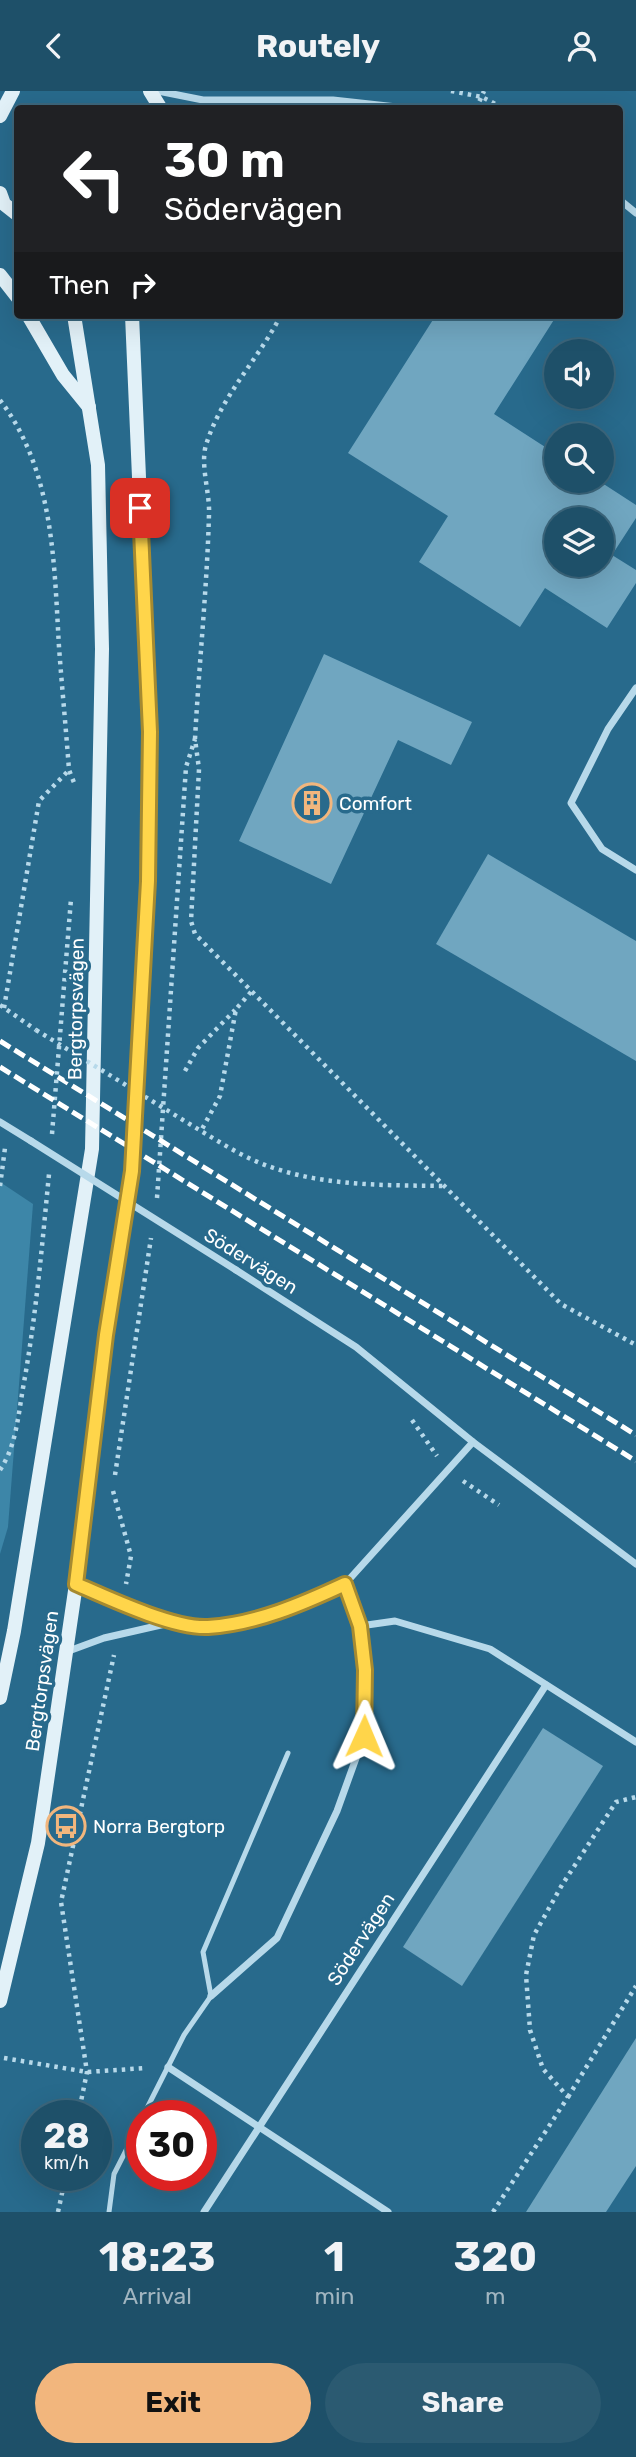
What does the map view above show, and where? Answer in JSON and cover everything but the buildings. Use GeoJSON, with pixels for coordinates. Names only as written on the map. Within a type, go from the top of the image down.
{"type":"FeatureCollection","features":[{"type":"Feature","properties":{"kind":"main road"},"geometry":{"type":"LineString","coordinates":[[0,116],[13,91]]}},
{"type":"Feature","properties":{"kind":"main road"},"geometry":{"type":"LineString","coordinates":[[0,275],[14,293]]}},
{"type":"Feature","properties":{"kind":"main road"},"geometry":{"type":"LineString","coordinates":[[30,319],[63,375],[89,408]]}},
{"type":"Feature","properties":{"kind":"main road","name":"Bergtorpsvägen"},"geometry":{"type":"LineString","coordinates":[[0,1698],[16,1618],[92,1149],[102,649],[99,465],[75,319]]}},
{"type":"Feature","properties":{"kind":"main road","name":"Bergtorpsvägen"},"geometry":{"type":"LineString","coordinates":[[0,2001],[38,1843],[76,1584],[106,1335],[132,1171],[148,881],[150,732],[132,319]]}},
{"type":"Feature","properties":{"kind":"street"},"geometry":{"type":"LineString","coordinates":[[158,91],[203,100],[333,100],[380,105]]}},
{"type":"Feature","properties":{"kind":"street"},"geometry":{"type":"LineString","coordinates":[[636,688],[608,729],[571,803],[602,849],[636,870]]}},
{"type":"Feature","properties":{"kind":"street","name":"Södervägen"},"geometry":{"type":"LineString","coordinates":[[0,1122],[356,1347],[473,1442],[636,1564]]}},
{"type":"Feature","properties":{"kind":"street"},"geometry":{"type":"LineString","coordinates":[[76,1584],[175,1622],[206,1627],[265,1617],[345,1584],[473,1442]]}},
{"type":"Feature","properties":{"kind":"street"},"geometry":{"type":"LineString","coordinates":[[211,1996],[277,1938],[337,1811],[364,1736],[365,1670],[360,1626],[345,1584]]}},
{"type":"Feature","properties":{"kind":"street"},"geometry":{"type":"LineString","coordinates":[[360,1626],[395,1621],[490,1649],[636,1742]]}},
{"type":"Feature","properties":{"kind":"street"},"geometry":{"type":"LineString","coordinates":[[66,1652],[175,1622]]}},
{"type":"Feature","properties":{"kind":"street","name":"Södervägen"},"geometry":{"type":"LineString","coordinates":[[204,2212],[546,1685]]}},
{"type":"Feature","properties":{"kind":"street"},"geometry":{"type":"LineString","coordinates":[[168,2067],[388,2212]]}},
{"type":"Feature","properties":{"kind":"lane"},"geometry":{"type":"LineString","coordinates":[[152,2100],[184,2035],[211,1996],[203,1951],[288,1753]]}},
{"type":"Feature","properties":{"kind":"lane"},"geometry":{"type":"LineString","coordinates":[[110,2212],[114,2174],[126,2150]]}},
{"type":"Feature","properties":{"kind":"path"},"geometry":{"type":"LineString","coordinates":[[451,91],[483,94],[499,105]]}},
{"type":"Feature","properties":{"kind":"path"},"geometry":{"type":"LineString","coordinates":[[279,319],[266,344],[220,411],[204,449],[209,511],[195,739],[199,769],[191,921],[195,934],[561,1304],[636,1345]]}},
{"type":"Feature","properties":{"kind":"path"},"geometry":{"type":"LineString","coordinates":[[0,400],[30,449],[44,493],[54,559],[69,770],[75,784],[74,797]]}},
{"type":"Feature","properties":{"kind":"path"},"geometry":{"type":"LineString","coordinates":[[155,1209],[186,767],[195,739]]}},
{"type":"Feature","properties":{"kind":"path"},"geometry":{"type":"LineString","coordinates":[[69,770],[39,801],[2,1006],[36,1030],[253,1160],[292,1173],[352,1185],[447,1186]]}},
{"type":"Feature","properties":{"kind":"path"},"geometry":{"type":"LineString","coordinates":[[51,1145],[69,943],[71,890]]}},
{"type":"Feature","properties":{"kind":"path"},"geometry":{"type":"LineString","coordinates":[[185,1071],[198,1048],[251,992]]}},
{"type":"Feature","properties":{"kind":"path"},"geometry":{"type":"LineString","coordinates":[[201,1131],[220,1096],[236,1009]]}},
{"type":"Feature","properties":{"kind":"path"},"geometry":{"type":"LineString","coordinates":[[0,1185],[5,1143]]}},
{"type":"Feature","properties":{"kind":"path"},"geometry":{"type":"LineString","coordinates":[[0,1470],[9,1456],[16,1430],[34,1325],[49,1172]]}},
{"type":"Feature","properties":{"kind":"path"},"geometry":{"type":"LineString","coordinates":[[123,1603],[131,1556],[113,1492],[151,1236]]}},
{"type":"Feature","properties":{"kind":"path"},"geometry":{"type":"LineString","coordinates":[[408,1414],[448,1471],[499,1505]]}},
{"type":"Feature","properties":{"kind":"path"},"geometry":{"type":"LineString","coordinates":[[81,2100],[87,2072],[61,1902],[111,1680],[117,1636]]}},
{"type":"Feature","properties":{"kind":"path"},"geometry":{"type":"LineString","coordinates":[[568,2097],[543,2069],[530,2030],[526,1975],[534,1935],[562,1885],[616,1803],[636,1797]]}},
{"type":"Feature","properties":{"kind":"path"},"geometry":{"type":"LineString","coordinates":[[493,2212],[636,1986]]}},
{"type":"Feature","properties":{"kind":"path"},"geometry":{"type":"LineString","coordinates":[[4,2058],[87,2072],[168,2067]]}},
{"type":"Feature","properties":{"kind":"path"},"geometry":{"type":"LineString","coordinates":[[58,2212],[63,2191]]}},
{"type":"Feature","properties":{"kind":"shaded area"},"geometry":{"type":"Polygon","coordinates":[[[0,1182],[33,1204],[8,1527],[0,1554],[0,1182]]]}},
{"type":"Feature","properties":{"kind":"railway"},"geometry":{"type":"LineString","coordinates":[[0,1041],[636,1435]]}},
{"type":"Feature","properties":{"kind":"railway"},"geometry":{"type":"LineString","coordinates":[[0,1067],[636,1461]]}},
{"type":"Feature","properties":{"kind":"place","name":"Comfort"},"geometry":{"type":"Point","coordinates":[312,803]}},
{"type":"Feature","properties":{"kind":"place","name":"Norra Bergtorp"},"geometry":{"type":"Point","coordinates":[66,1826]}},
{"type":"Feature","properties":{"kind":"route"},"geometry":{"type":"LineString","coordinates":[[140,508],[150,732],[148,881],[132,1171],[106,1335],[76,1584],[175,1622],[206,1627],[265,1617],[345,1584],[360,1626],[365,1670],[364,1736]]}}]}
